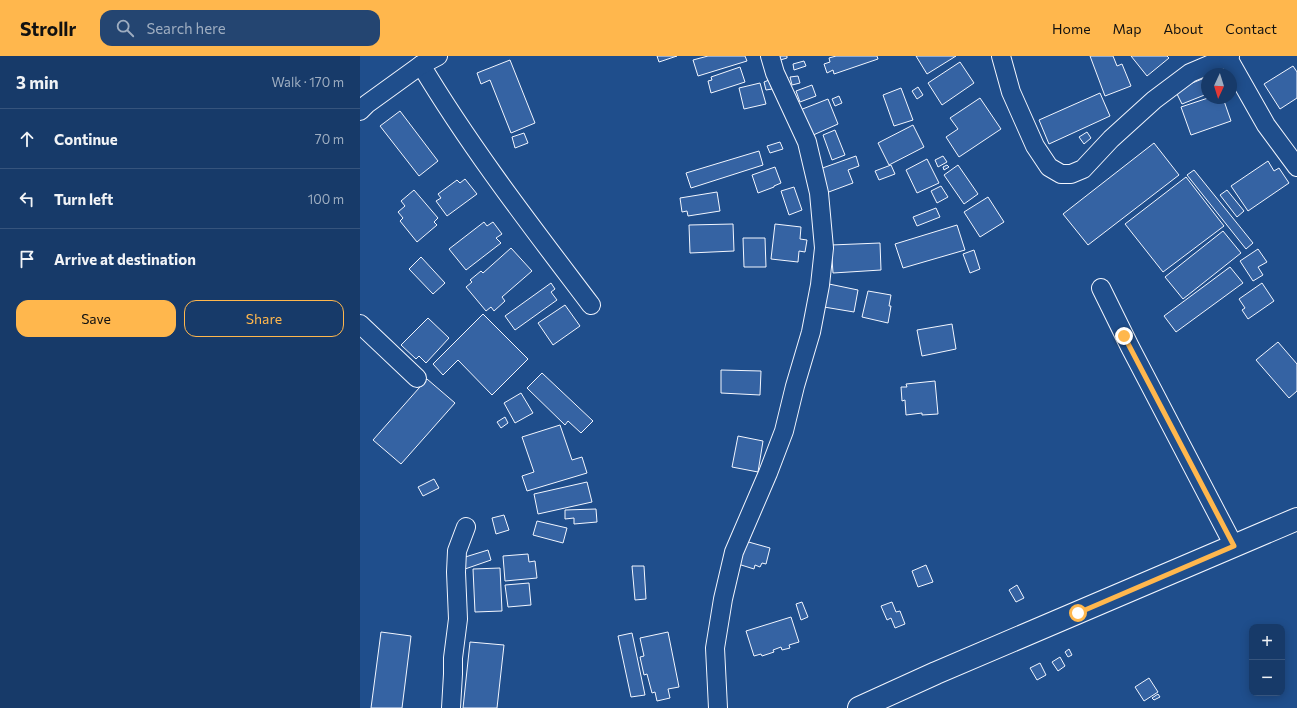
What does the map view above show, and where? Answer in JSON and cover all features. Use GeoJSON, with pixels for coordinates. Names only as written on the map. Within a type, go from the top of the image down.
{"type":"FeatureCollection","features":[{"type":"Feature","properties":{"kind":"main road"},"geometry":{"type":"LineString","coordinates":[[859,708],[1297,519]]}},
{"type":"Feature","properties":{"kind":"street"},"geometry":{"type":"LineString","coordinates":[[718,708],[716,648],[723,599],[734,552],[768,473],[784,431],[794,386],[811,332],[820,285],[824,248],[819,193],[807,142],[775,73],[770,56]]}},
{"type":"Feature","properties":{"kind":"street"},"geometry":{"type":"LineString","coordinates":[[1001,56],[1011,92],[1035,146],[1049,167],[1061,174],[1071,174],[1083,169],[1111,138],[1154,100],[1190,73],[1229,57],[1266,125],[1297,167]]}},
{"type":"Feature","properties":{"kind":"street"},"geometry":{"type":"LineString","coordinates":[[360,111],[367,104],[432,59],[456,122],[509,198],[591,305]]}},
{"type":"Feature","properties":{"kind":"street"},"geometry":{"type":"LineString","coordinates":[[1101,288],[1130,347],[1234,546]]}},
{"type":"Feature","properties":{"kind":"street"},"geometry":{"type":"LineString","coordinates":[[360,324],[417,378]]}},
{"type":"Feature","properties":{"kind":"street"},"geometry":{"type":"LineString","coordinates":[[451,708],[453,658],[458,619],[456,572],[457,551],[466,527]]}},
{"type":"Feature","properties":{"kind":"building"},"geometry":{"type":"Polygon","coordinates":[[[657,56],[677,56],[659,62],[657,56]]]}},
{"type":"Feature","properties":{"kind":"building"},"geometry":{"type":"Polygon","coordinates":[[[708,56],[745,56],[747,61],[698,76],[693,60],[708,56]]]}},
{"type":"Feature","properties":{"kind":"building"},"geometry":{"type":"Polygon","coordinates":[[[775,56],[787,56],[787,58],[777,61],[775,56]]]}},
{"type":"Feature","properties":{"kind":"building"},"geometry":{"type":"Polygon","coordinates":[[[836,56],[877,56],[878,59],[834,74],[833,70],[827,73],[824,64],[830,62],[829,58],[836,56]]]}},
{"type":"Feature","properties":{"kind":"building"},"geometry":{"type":"Polygon","coordinates":[[[916,56],[956,56],[927,74],[916,56]]]}},
{"type":"Feature","properties":{"kind":"building"},"geometry":{"type":"Polygon","coordinates":[[[1090,56],[1113,56],[1117,66],[1122,64],[1131,86],[1105,96],[1090,56]]]}},
{"type":"Feature","properties":{"kind":"building"},"geometry":{"type":"Polygon","coordinates":[[[1131,56],[1167,56],[1169,58],[1147,76],[1131,56]]]}},
{"type":"Feature","properties":{"kind":"building"},"geometry":{"type":"Polygon","coordinates":[[[510,60],[535,123],[511,133],[490,80],[481,84],[477,73],[510,60]]]}},
{"type":"Feature","properties":{"kind":"building"},"geometry":{"type":"Polygon","coordinates":[[[804,61],[806,66],[794,70],[793,64],[804,61]]]}},
{"type":"Feature","properties":{"kind":"building"},"geometry":{"type":"Polygon","coordinates":[[[960,62],[974,83],[942,105],[928,83],[960,62]]]}},
{"type":"Feature","properties":{"kind":"building"},"geometry":{"type":"Polygon","coordinates":[[[1293,66],[1297,72],[1297,98],[1280,109],[1264,84],[1293,66]]]}},
{"type":"Feature","properties":{"kind":"building"},"geometry":{"type":"Polygon","coordinates":[[[740,67],[745,82],[711,93],[708,81],[712,80],[711,77],[740,67]]]}},
{"type":"Feature","properties":{"kind":"building"},"geometry":{"type":"Polygon","coordinates":[[[798,76],[800,83],[792,85],[790,77],[798,76]]]}},
{"type":"Feature","properties":{"kind":"building"},"geometry":{"type":"Polygon","coordinates":[[[1201,79],[1201,96],[1182,104],[1175,90],[1201,79]]]}},
{"type":"Feature","properties":{"kind":"building"},"geometry":{"type":"Polygon","coordinates":[[[769,80],[772,89],[766,90],[764,82],[769,80]]]}},
{"type":"Feature","properties":{"kind":"building"},"geometry":{"type":"Polygon","coordinates":[[[760,83],[766,104],[744,109],[739,88],[760,83]]]}},
{"type":"Feature","properties":{"kind":"building"},"geometry":{"type":"Polygon","coordinates":[[[812,85],[816,96],[800,102],[796,91],[812,85]]]}},
{"type":"Feature","properties":{"kind":"building"},"geometry":{"type":"Polygon","coordinates":[[[918,87],[923,95],[917,99],[912,91],[918,87]]]}},
{"type":"Feature","properties":{"kind":"building"},"geometry":{"type":"Polygon","coordinates":[[[901,88],[913,120],[894,126],[883,95],[901,88]]]}},
{"type":"Feature","properties":{"kind":"building"},"geometry":{"type":"Polygon","coordinates":[[[1100,93],[1110,116],[1049,144],[1039,120],[1100,93]]]}},
{"type":"Feature","properties":{"kind":"building"},"geometry":{"type":"Polygon","coordinates":[[[839,96],[842,103],[835,106],[832,99],[839,96]]]}},
{"type":"Feature","properties":{"kind":"building"},"geometry":{"type":"Polygon","coordinates":[[[980,98],[1001,129],[959,157],[946,137],[958,129],[950,118],[980,98]]]}},
{"type":"Feature","properties":{"kind":"building"},"geometry":{"type":"Polygon","coordinates":[[[828,99],[838,124],[811,136],[800,110],[828,99]]]}},
{"type":"Feature","properties":{"kind":"building"},"geometry":{"type":"Polygon","coordinates":[[[1201,100],[1201,104],[1225,104],[1231,121],[1191,135],[1181,107],[1201,100]]]}},
{"type":"Feature","properties":{"kind":"building"},"geometry":{"type":"Polygon","coordinates":[[[400,111],[438,161],[419,176],[380,126],[400,111]]]}},
{"type":"Feature","properties":{"kind":"building"},"geometry":{"type":"Polygon","coordinates":[[[913,125],[924,147],[889,165],[878,143],[913,125]]]}},
{"type":"Feature","properties":{"kind":"building"},"geometry":{"type":"Polygon","coordinates":[[[835,130],[845,155],[832,160],[823,135],[835,130]]]}},
{"type":"Feature","properties":{"kind":"building"},"geometry":{"type":"Polygon","coordinates":[[[1087,132],[1091,138],[1084,144],[1079,137],[1087,132]]]}},
{"type":"Feature","properties":{"kind":"building"},"geometry":{"type":"Polygon","coordinates":[[[524,133],[528,143],[515,148],[512,137],[524,133]]]}},
{"type":"Feature","properties":{"kind":"building"},"geometry":{"type":"Polygon","coordinates":[[[780,142],[783,149],[770,153],[767,146],[780,142]]]}},
{"type":"Feature","properties":{"kind":"building"},"geometry":{"type":"Polygon","coordinates":[[[1154,143],[1179,175],[1088,245],[1063,214],[1154,143]]]}},
{"type":"Feature","properties":{"kind":"building"},"geometry":{"type":"Polygon","coordinates":[[[759,151],[763,165],[691,188],[686,173],[759,151]]]}},
{"type":"Feature","properties":{"kind":"building"},"geometry":{"type":"Polygon","coordinates":[[[856,156],[859,166],[848,170],[853,183],[826,193],[817,170],[856,156]]]}},
{"type":"Feature","properties":{"kind":"building"},"geometry":{"type":"Polygon","coordinates":[[[943,156],[947,162],[938,167],[935,160],[943,156]]]}},
{"type":"Feature","properties":{"kind":"building"},"geometry":{"type":"Polygon","coordinates":[[[927,159],[939,183],[917,193],[906,170],[927,159]]]}},
{"type":"Feature","properties":{"kind":"building"},"geometry":{"type":"Polygon","coordinates":[[[1268,161],[1274,171],[1279,168],[1289,183],[1248,211],[1231,186],[1268,161]]]}},
{"type":"Feature","properties":{"kind":"building"},"geometry":{"type":"Polygon","coordinates":[[[891,165],[895,174],[879,180],[875,171],[891,165]]]}},
{"type":"Feature","properties":{"kind":"building"},"geometry":{"type":"Polygon","coordinates":[[[947,165],[949,167],[944,170],[943,167],[947,165]]]}},
{"type":"Feature","properties":{"kind":"building"},"geometry":{"type":"Polygon","coordinates":[[[958,165],[978,194],[964,204],[944,175],[958,165]]]}},
{"type":"Feature","properties":{"kind":"building"},"geometry":{"type":"Polygon","coordinates":[[[775,167],[781,183],[758,193],[752,175],[775,167]]]}},
{"type":"Feature","properties":{"kind":"building"},"geometry":{"type":"Polygon","coordinates":[[[1194,170],[1253,243],[1246,249],[1187,175],[1194,170]]]}},
{"type":"Feature","properties":{"kind":"building"},"geometry":{"type":"Polygon","coordinates":[[[1186,177],[1224,226],[1163,272],[1125,224],[1186,177]]]}},
{"type":"Feature","properties":{"kind":"building"},"geometry":{"type":"Polygon","coordinates":[[[465,179],[477,194],[447,216],[436,201],[441,198],[438,194],[457,180],[460,183],[465,179]]]}},
{"type":"Feature","properties":{"kind":"building"},"geometry":{"type":"Polygon","coordinates":[[[941,186],[948,197],[937,203],[931,191],[941,186]]]}},
{"type":"Feature","properties":{"kind":"building"},"geometry":{"type":"Polygon","coordinates":[[[794,187],[802,210],[789,215],[781,191],[794,187]]]}},
{"type":"Feature","properties":{"kind":"building"},"geometry":{"type":"Polygon","coordinates":[[[414,190],[438,218],[434,222],[437,225],[417,242],[400,221],[403,218],[398,212],[405,206],[401,201],[414,190]]]}},
{"type":"Feature","properties":{"kind":"building"},"geometry":{"type":"Polygon","coordinates":[[[1227,190],[1244,211],[1237,217],[1220,195],[1227,190]]]}},
{"type":"Feature","properties":{"kind":"building"},"geometry":{"type":"Polygon","coordinates":[[[717,192],[720,211],[688,216],[687,211],[682,212],[680,198],[717,192]]]}},
{"type":"Feature","properties":{"kind":"building"},"geometry":{"type":"Polygon","coordinates":[[[988,197],[1004,222],[980,237],[964,212],[988,197]]]}},
{"type":"Feature","properties":{"kind":"building"},"geometry":{"type":"Polygon","coordinates":[[[936,208],[940,217],[917,226],[913,217],[936,208]]]}},
{"type":"Feature","properties":{"kind":"building"},"geometry":{"type":"Polygon","coordinates":[[[484,222],[487,226],[493,222],[502,234],[496,238],[501,243],[466,270],[449,249],[484,222]]]}},
{"type":"Feature","properties":{"kind":"building"},"geometry":{"type":"Polygon","coordinates":[[[733,224],[734,251],[690,253],[689,225],[733,224]]]}},
{"type":"Feature","properties":{"kind":"building"},"geometry":{"type":"Polygon","coordinates":[[[775,224],[801,227],[800,239],[807,240],[805,252],[799,251],[798,262],[771,259],[775,224]]]}},
{"type":"Feature","properties":{"kind":"building"},"geometry":{"type":"Polygon","coordinates":[[[957,225],[965,250],[903,268],[895,244],[957,225]]]}},
{"type":"Feature","properties":{"kind":"building"},"geometry":{"type":"Polygon","coordinates":[[[1223,231],[1241,253],[1183,299],[1165,277],[1223,231]]]}},
{"type":"Feature","properties":{"kind":"building"},"geometry":{"type":"Polygon","coordinates":[[[743,238],[765,238],[766,267],[744,267],[743,238]]]}},
{"type":"Feature","properties":{"kind":"building"},"geometry":{"type":"Polygon","coordinates":[[[880,243],[881,270],[833,273],[831,245],[880,243]]]}},
{"type":"Feature","properties":{"kind":"building"},"geometry":{"type":"Polygon","coordinates":[[[511,248],[532,271],[502,297],[505,301],[494,311],[491,307],[486,311],[466,287],[472,282],[470,280],[481,271],[483,273],[511,248]]]}},
{"type":"Feature","properties":{"kind":"building"},"geometry":{"type":"Polygon","coordinates":[[[1258,249],[1267,262],[1258,267],[1263,275],[1253,281],[1240,261],[1258,249]]]}},
{"type":"Feature","properties":{"kind":"building"},"geometry":{"type":"Polygon","coordinates":[[[974,250],[980,269],[970,273],[963,254],[974,250]]]}},
{"type":"Feature","properties":{"kind":"building"},"geometry":{"type":"Polygon","coordinates":[[[421,257],[445,283],[433,294],[409,269],[421,257]]]}},
{"type":"Feature","properties":{"kind":"building"},"geometry":{"type":"Polygon","coordinates":[[[1230,267],[1243,283],[1176,332],[1164,316],[1230,267]]]}},
{"type":"Feature","properties":{"kind":"building"},"geometry":{"type":"Polygon","coordinates":[[[551,283],[555,289],[551,292],[557,300],[515,330],[505,316],[551,283]]]}},
{"type":"Feature","properties":{"kind":"building"},"geometry":{"type":"Polygon","coordinates":[[[1262,283],[1274,301],[1248,319],[1242,310],[1245,308],[1239,299],[1262,283]]]}},
{"type":"Feature","properties":{"kind":"building"},"geometry":{"type":"Polygon","coordinates":[[[829,284],[858,290],[854,312],[824,307],[829,284]]]}},
{"type":"Feature","properties":{"kind":"building"},"geometry":{"type":"Polygon","coordinates":[[[868,291],[891,295],[888,323],[862,317],[868,291]]]}},
{"type":"Feature","properties":{"kind":"building"},"geometry":{"type":"Polygon","coordinates":[[[565,305],[580,326],[553,345],[538,323],[565,305]]]}},
{"type":"Feature","properties":{"kind":"building"},"geometry":{"type":"Polygon","coordinates":[[[483,314],[528,359],[492,395],[458,360],[443,375],[433,364],[483,314]]]}},
{"type":"Feature","properties":{"kind":"building"},"geometry":{"type":"Polygon","coordinates":[[[428,318],[449,338],[426,363],[419,356],[416,359],[401,345],[428,318]]]}},
{"type":"Feature","properties":{"kind":"building"},"geometry":{"type":"Polygon","coordinates":[[[952,324],[956,349],[922,356],[917,330],[952,324]]]}},
{"type":"Feature","properties":{"kind":"building"},"geometry":{"type":"Polygon","coordinates":[[[1278,342],[1297,364],[1297,391],[1289,398],[1256,360],[1278,342]]]}},
{"type":"Feature","properties":{"kind":"building"},"geometry":{"type":"Polygon","coordinates":[[[721,370],[761,371],[760,395],[721,393],[721,370]]]}},
{"type":"Feature","properties":{"kind":"building"},"geometry":{"type":"Polygon","coordinates":[[[542,373],[593,421],[581,433],[568,421],[565,425],[527,388],[542,373]]]}},
{"type":"Feature","properties":{"kind":"building"},"geometry":{"type":"Polygon","coordinates":[[[427,379],[455,403],[401,464],[373,440],[427,379]]]}},
{"type":"Feature","properties":{"kind":"building"},"geometry":{"type":"Polygon","coordinates":[[[935,381],[938,414],[922,415],[922,413],[906,415],[905,400],[902,401],[901,387],[907,387],[906,384],[935,381]]]}},
{"type":"Feature","properties":{"kind":"building"},"geometry":{"type":"Polygon","coordinates":[[[521,393],[533,413],[515,423],[504,403],[521,393]]]}},
{"type":"Feature","properties":{"kind":"building"},"geometry":{"type":"Polygon","coordinates":[[[505,417],[508,423],[501,428],[497,422],[505,417]]]}},
{"type":"Feature","properties":{"kind":"building"},"geometry":{"type":"Polygon","coordinates":[[[560,425],[572,460],[582,457],[587,473],[527,491],[522,476],[534,472],[522,437],[560,425]]]}},
{"type":"Feature","properties":{"kind":"building"},"geometry":{"type":"Polygon","coordinates":[[[738,436],[763,441],[758,472],[732,467],[738,436]]]}},
{"type":"Feature","properties":{"kind":"building"},"geometry":{"type":"Polygon","coordinates":[[[434,479],[439,488],[423,496],[418,487],[434,479]]]}},
{"type":"Feature","properties":{"kind":"building"},"geometry":{"type":"Polygon","coordinates":[[[587,482],[592,502],[538,514],[534,494],[587,482]]]}},
{"type":"Feature","properties":{"kind":"building"},"geometry":{"type":"Polygon","coordinates":[[[596,509],[597,522],[574,524],[574,518],[565,519],[565,510],[596,509]]]}},
{"type":"Feature","properties":{"kind":"building"},"geometry":{"type":"Polygon","coordinates":[[[504,515],[509,530],[496,534],[492,518],[504,515]]]}},
{"type":"Feature","properties":{"kind":"building"},"geometry":{"type":"Polygon","coordinates":[[[537,521],[567,528],[563,543],[533,535],[537,521]]]}},
{"type":"Feature","properties":{"kind":"building"},"geometry":{"type":"Polygon","coordinates":[[[745,541],[770,548],[766,564],[762,563],[760,567],[755,565],[754,569],[738,564],[745,541]]]}},
{"type":"Feature","properties":{"kind":"building"},"geometry":{"type":"Polygon","coordinates":[[[488,550],[491,560],[465,569],[462,558],[488,550]]]}},
{"type":"Feature","properties":{"kind":"building"},"geometry":{"type":"Polygon","coordinates":[[[528,554],[529,562],[535,561],[537,578],[505,581],[503,556],[528,554]]]}},
{"type":"Feature","properties":{"kind":"building"},"geometry":{"type":"Polygon","coordinates":[[[926,565],[933,582],[918,587],[912,571],[926,565]]]}},
{"type":"Feature","properties":{"kind":"building"},"geometry":{"type":"Polygon","coordinates":[[[632,566],[644,566],[646,599],[635,600],[632,566]]]}},
{"type":"Feature","properties":{"kind":"building"},"geometry":{"type":"Polygon","coordinates":[[[500,568],[502,611],[475,612],[473,569],[500,568]]]}},
{"type":"Feature","properties":{"kind":"building"},"geometry":{"type":"Polygon","coordinates":[[[529,583],[531,605],[508,607],[505,585],[529,583]]]}},
{"type":"Feature","properties":{"kind":"building"},"geometry":{"type":"Polygon","coordinates":[[[1017,585],[1024,598],[1016,602],[1009,590],[1017,585]]]}},
{"type":"Feature","properties":{"kind":"building"},"geometry":{"type":"Polygon","coordinates":[[[802,602],[808,617],[801,620],[796,604],[802,602]]]}},
{"type":"Feature","properties":{"kind":"building"},"geometry":{"type":"Polygon","coordinates":[[[892,602],[896,612],[900,611],[905,624],[895,628],[891,618],[887,620],[881,606],[892,602]]]}},
{"type":"Feature","properties":{"kind":"building"},"geometry":{"type":"Polygon","coordinates":[[[791,617],[799,642],[789,645],[790,648],[782,650],[781,647],[773,650],[774,652],[762,656],[761,654],[754,656],[746,631],[791,617]]]}},
{"type":"Feature","properties":{"kind":"building"},"geometry":{"type":"Polygon","coordinates":[[[381,632],[411,636],[402,708],[371,708],[381,632]]]}},
{"type":"Feature","properties":{"kind":"building"},"geometry":{"type":"Polygon","coordinates":[[[668,632],[679,687],[668,689],[670,698],[657,701],[655,692],[652,693],[647,674],[644,675],[640,657],[644,656],[640,638],[668,632]]]}},
{"type":"Feature","properties":{"kind":"building"},"geometry":{"type":"Polygon","coordinates":[[[632,633],[645,695],[631,697],[618,636],[632,633]]]}},
{"type":"Feature","properties":{"kind":"building"},"geometry":{"type":"Polygon","coordinates":[[[470,642],[504,645],[497,708],[463,708],[470,642]]]}},
{"type":"Feature","properties":{"kind":"building"},"geometry":{"type":"Polygon","coordinates":[[[1069,649],[1072,655],[1068,657],[1065,652],[1069,649]]]}},
{"type":"Feature","properties":{"kind":"building"},"geometry":{"type":"Polygon","coordinates":[[[1060,657],[1065,666],[1058,671],[1052,662],[1060,657]]]}},
{"type":"Feature","properties":{"kind":"building"},"geometry":{"type":"Polygon","coordinates":[[[1040,663],[1046,675],[1037,680],[1030,668],[1040,663]]]}},
{"type":"Feature","properties":{"kind":"building"},"geometry":{"type":"Polygon","coordinates":[[[1149,678],[1158,692],[1144,701],[1135,687],[1149,678]]]}},
{"type":"Feature","properties":{"kind":"building"},"geometry":{"type":"Polygon","coordinates":[[[1158,694],[1160,697],[1154,700],[1152,698],[1158,694]]]}},
{"type":"Feature","properties":{"kind":"route"},"geometry":{"type":"LineString","coordinates":[[1078,613],[1234,546],[1124,336]]}}]}
